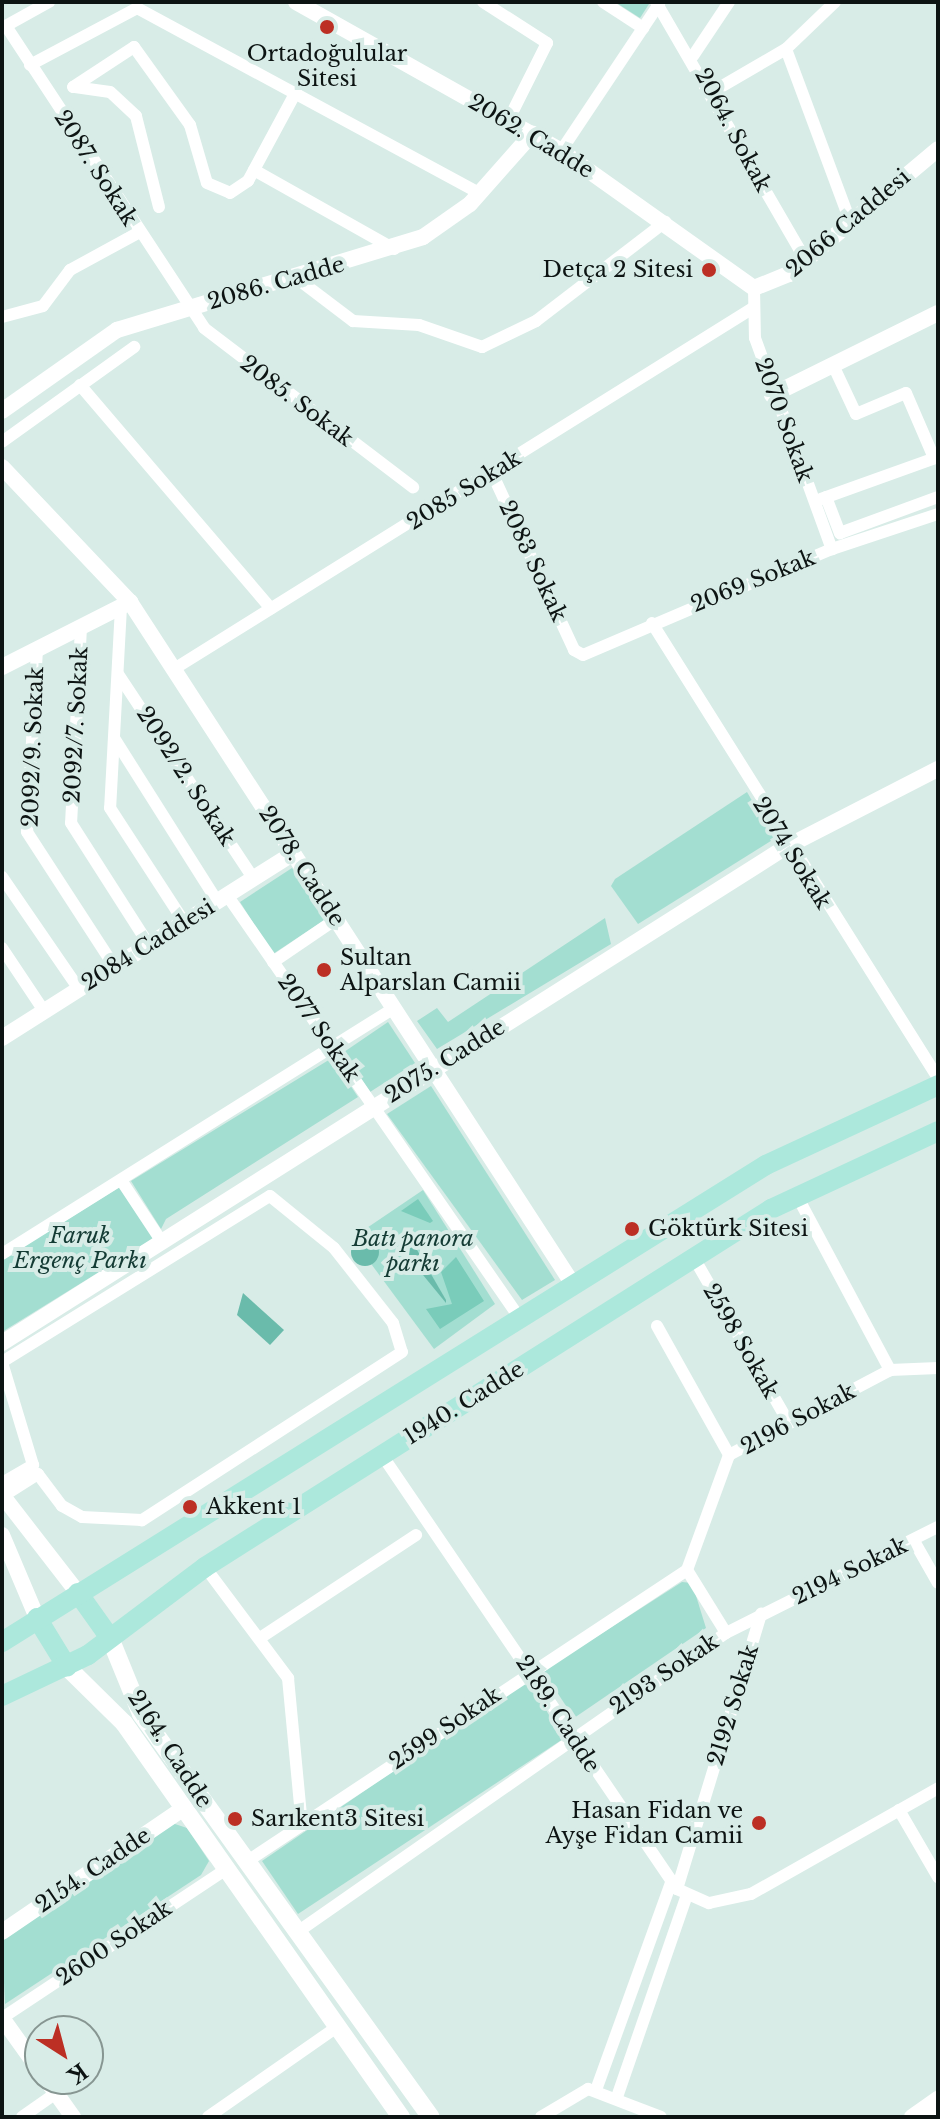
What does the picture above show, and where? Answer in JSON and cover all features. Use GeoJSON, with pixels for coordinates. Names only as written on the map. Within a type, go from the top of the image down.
{"type":"FeatureCollection","features":[{"type":"Feature","properties":{"kind":"main road","name":"1940. Cadde"},"geometry":{"type":"LineString","coordinates":[[2,1642],[766,1165],[938,1085]]}},
{"type":"Feature","properties":{"kind":"main road","name":"1940. Cadde"},"geometry":{"type":"LineString","coordinates":[[2,1696],[67,1667],[205,1567],[796,1194],[938,1131]]}},
{"type":"Feature","properties":{"kind":"main road","name":"2164. Cadde"},"geometry":{"type":"LineString","coordinates":[[78,1593],[110,1638],[141,1714],[431,2117]]}},
{"type":"Feature","properties":{"kind":"main road","name":"2164. Cadde"},"geometry":{"type":"LineString","coordinates":[[37,1618],[67,1667],[124,1723],[401,2117]]}},
{"type":"Feature","properties":{"kind":"street"},"geometry":{"type":"LineString","coordinates":[[4,27],[49,2]]}},
{"type":"Feature","properties":{"kind":"street","name":"2062. Cadde"},"geometry":{"type":"LineString","coordinates":[[296,2],[509,119],[561,151],[754,288]]}},
{"type":"Feature","properties":{"kind":"street"},"geometry":{"type":"LineString","coordinates":[[483,2],[547,43],[509,119]]}},
{"type":"Feature","properties":{"kind":"street"},"geometry":{"type":"LineString","coordinates":[[603,2],[643,28]]}},
{"type":"Feature","properties":{"kind":"street"},"geometry":{"type":"LineString","coordinates":[[712,92],[786,49],[835,2]]}},
{"type":"Feature","properties":{"kind":"street"},"geometry":{"type":"LineString","coordinates":[[561,151],[657,3]]}},
{"type":"Feature","properties":{"kind":"street","name":"2064. Sokak"},"geometry":{"type":"LineString","coordinates":[[657,3],[693,56],[806,261]]}},
{"type":"Feature","properties":{"kind":"street"},"geometry":{"type":"LineString","coordinates":[[693,56],[727,3]]}},
{"type":"Feature","properties":{"kind":"street"},"geometry":{"type":"LineString","coordinates":[[30,65],[131,7],[296,92],[481,194]]}},
{"type":"Feature","properties":{"kind":"street","name":"2087. Sokak"},"geometry":{"type":"LineString","coordinates":[[4,27],[189,308]]}},
{"type":"Feature","properties":{"kind":"street"},"geometry":{"type":"LineString","coordinates":[[159,207],[136,116],[110,92],[73,87],[134,47],[190,125],[210,188],[237,191],[254,170],[296,92]]}},
{"type":"Feature","properties":{"kind":"street"},"geometry":{"type":"LineString","coordinates":[[786,49],[850,221]]}},
{"type":"Feature","properties":{"kind":"street","name":"2086. Cadde"},"geometry":{"type":"LineString","coordinates":[[2,411],[117,330],[394,249],[448,222],[481,194],[532,134]]}},
{"type":"Feature","properties":{"kind":"street","name":"2066 Caddesi"},"geometry":{"type":"LineString","coordinates":[[754,288],[806,261],[938,149]]}},
{"type":"Feature","properties":{"kind":"street"},"geometry":{"type":"LineString","coordinates":[[254,170],[394,249]]}},
{"type":"Feature","properties":{"kind":"street"},"geometry":{"type":"LineString","coordinates":[[295,277],[353,321],[419,325],[482,347],[510,338],[665,222]]}},
{"type":"Feature","properties":{"kind":"street"},"geometry":{"type":"LineString","coordinates":[[2,317],[43,306],[70,270],[138,233]]}},
{"type":"Feature","properties":{"kind":"street","name":"2070 Sokak"},"geometry":{"type":"LineString","coordinates":[[754,288],[753,308],[772,395],[820,500],[832,549]]}},
{"type":"Feature","properties":{"kind":"street","name":"2085. Sokak"},"geometry":{"type":"LineString","coordinates":[[189,308],[275,387],[413,487]]}},
{"type":"Feature","properties":{"kind":"street","name":"2085 Sokak"},"geometry":{"type":"LineString","coordinates":[[174,669],[753,308]]}},
{"type":"Feature","properties":{"kind":"street"},"geometry":{"type":"LineString","coordinates":[[772,395],[938,313]]}},
{"type":"Feature","properties":{"kind":"street"},"geometry":{"type":"LineString","coordinates":[[2,442],[134,347]]}},
{"type":"Feature","properties":{"kind":"street"},"geometry":{"type":"LineString","coordinates":[[833,365],[856,414],[906,393],[936,458],[820,500],[840,533],[938,497]]}},
{"type":"Feature","properties":{"kind":"street"},"geometry":{"type":"LineString","coordinates":[[80,385],[271,609]]}},
{"type":"Feature","properties":{"kind":"street","name":"2078. Cadde"},"geometry":{"type":"LineString","coordinates":[[2,467],[126,604],[174,669],[574,1286]]}},
{"type":"Feature","properties":{"kind":"street","name":"2083 Sokak"},"geometry":{"type":"LineString","coordinates":[[492,473],[574,650]]}},
{"type":"Feature","properties":{"kind":"street","name":"2069 Sokak"},"geometry":{"type":"LineString","coordinates":[[574,650],[583,655],[652,623],[832,549],[938,514]]}},
{"type":"Feature","properties":{"kind":"street"},"geometry":{"type":"LineString","coordinates":[[2,667],[126,604]]}},
{"type":"Feature","properties":{"kind":"street"},"geometry":{"type":"LineString","coordinates":[[126,604],[110,799],[113,816],[184,922]]}},
{"type":"Feature","properties":{"kind":"street","name":"2074 Sokak"},"geometry":{"type":"LineString","coordinates":[[652,623],[786,847],[938,1078]]}},
{"type":"Feature","properties":{"kind":"street","name":"2092/7. Sokak"},"geometry":{"type":"LineString","coordinates":[[81,627],[71,823],[149,945]]}},
{"type":"Feature","properties":{"kind":"street","name":"2092/9. Sokak"},"geometry":{"type":"LineString","coordinates":[[37,649],[26,828],[32,843],[114,966]]}},
{"type":"Feature","properties":{"kind":"street","name":"2092/2. Sokak"},"geometry":{"type":"LineString","coordinates":[[118,674],[253,878]]}},
{"type":"Feature","properties":{"kind":"street","name":"2077 Sokak"},"geometry":{"type":"LineString","coordinates":[[114,738],[222,898],[273,962],[521,1320]]}},
{"type":"Feature","properties":{"kind":"street","name":"2075. Cadde"},"geometry":{"type":"LineString","coordinates":[[2,1343],[786,847],[938,769]]}},
{"type":"Feature","properties":{"kind":"street","name":"2084 Caddesi"},"geometry":{"type":"LineString","coordinates":[[4,1032],[44,1011],[293,853]]}},
{"type":"Feature","properties":{"kind":"street"},"geometry":{"type":"LineString","coordinates":[[2,877],[79,989]]}},
{"type":"Feature","properties":{"kind":"street"},"geometry":{"type":"LineString","coordinates":[[273,962],[336,919]]}},
{"type":"Feature","properties":{"kind":"street"},"geometry":{"type":"LineString","coordinates":[[2,948],[44,1011]]}},
{"type":"Feature","properties":{"kind":"street"},"geometry":{"type":"LineString","coordinates":[[2,1254],[334,1050],[394,1008]]}},
{"type":"Feature","properties":{"kind":"street"},"geometry":{"type":"LineString","coordinates":[[121,1180],[162,1242]]}},
{"type":"Feature","properties":{"kind":"street"},"geometry":{"type":"LineString","coordinates":[[796,1194],[890,1370]]}},
{"type":"Feature","properties":{"kind":"street"},"geometry":{"type":"LineString","coordinates":[[270,1196],[334,1248],[393,1323],[402,1352],[142,1520],[82,1517],[62,1506],[36,1469],[2,1362],[270,1196]]}},
{"type":"Feature","properties":{"kind":"street","name":"2598 Sokak"},"geometry":{"type":"LineString","coordinates":[[694,1258],[789,1423]]}},
{"type":"Feature","properties":{"kind":"street"},"geometry":{"type":"LineString","coordinates":[[657,1326],[729,1455]]}},
{"type":"Feature","properties":{"kind":"street","name":"2196 Sokak"},"geometry":{"type":"LineString","coordinates":[[687,1570],[729,1455],[890,1370],[938,1368]]}},
{"type":"Feature","properties":{"kind":"street","name":"2189. Cadde"},"geometry":{"type":"LineString","coordinates":[[382,1455],[678,1889]]}},
{"type":"Feature","properties":{"kind":"street"},"geometry":{"type":"LineString","coordinates":[[2,1483],[36,1469]]}},
{"type":"Feature","properties":{"kind":"street"},"geometry":{"type":"LineString","coordinates":[[2,1495],[36,1469]]}},
{"type":"Feature","properties":{"kind":"street","name":"2164. Cadde"},"geometry":{"type":"LineString","coordinates":[[2,1495],[78,1593]]}},
{"type":"Feature","properties":{"kind":"street","name":"2194 Sokak"},"geometry":{"type":"LineString","coordinates":[[761,1614],[938,1527]]}},
{"type":"Feature","properties":{"kind":"street","name":"2164. Cadde"},"geometry":{"type":"LineString","coordinates":[[2,1535],[37,1618]]}},
{"type":"Feature","properties":{"kind":"street"},"geometry":{"type":"LineString","coordinates":[[260,1638],[416,1535]]}},
{"type":"Feature","properties":{"kind":"street"},"geometry":{"type":"LineString","coordinates":[[914,1541],[938,1583]]}},
{"type":"Feature","properties":{"kind":"street"},"geometry":{"type":"LineString","coordinates":[[205,1567],[288,1678],[302,1825]]}},
{"type":"Feature","properties":{"kind":"street"},"geometry":{"type":"LineString","coordinates":[[687,1570],[726,1633]]}},
{"type":"Feature","properties":{"kind":"street","name":"2599 Sokak"},"geometry":{"type":"LineString","coordinates":[[246,1862],[530,1670],[687,1570]]}},
{"type":"Feature","properties":{"kind":"street","name":"2193 Sokak"},"geometry":{"type":"LineString","coordinates":[[296,1933],[572,1736],[726,1633],[761,1614]]}},
{"type":"Feature","properties":{"kind":"street","name":"2192 Sokak"},"geometry":{"type":"LineString","coordinates":[[617,2097],[761,1614]]}},
{"type":"Feature","properties":{"kind":"street"},"geometry":{"type":"LineString","coordinates":[[678,1889],[709,1903],[751,1894],[938,1788]]}},
{"type":"Feature","properties":{"kind":"street","name":"2154. Cadde"},"geometry":{"type":"LineString","coordinates":[[2,1932],[184,1808]]}},
{"type":"Feature","properties":{"kind":"street"},"geometry":{"type":"LineString","coordinates":[[899,1810],[938,1877]]}},
{"type":"Feature","properties":{"kind":"street","name":"2600 Sokak"},"geometry":{"type":"LineString","coordinates":[[2,2018],[226,1869]]}},
{"type":"Feature","properties":{"kind":"street","name":"2192 Sokak"},"geometry":{"type":"LineString","coordinates":[[596,2090],[678,1889]]}},
{"type":"Feature","properties":{"kind":"street"},"geometry":{"type":"LineString","coordinates":[[2,2018],[24,2049]]}},
{"type":"Feature","properties":{"kind":"street"},"geometry":{"type":"LineString","coordinates":[[208,2117],[337,2027]]}},
{"type":"Feature","properties":{"kind":"street"},"geometry":{"type":"LineString","coordinates":[[541,2117],[579,2091],[596,2090],[661,2117]]}},
{"type":"Feature","properties":{"kind":"street"},"geometry":{"type":"LineString","coordinates":[[22,2117],[43,2095]]}},
{"type":"Feature","properties":{"kind":"street"},"geometry":{"type":"LineString","coordinates":[[57,2095],[73,2117]]}},
{"type":"Feature","properties":{"kind":"street"},"geometry":{"type":"LineString","coordinates":[[912,2117],[938,2099]]}},
{"type":"Feature","properties":{"kind":"green space"},"geometry":{"type":"Polygon","coordinates":[[[615,2],[646,2],[649,4],[640,18],[615,2]]]}},
{"type":"Feature","properties":{"kind":"green space"},"geometry":{"type":"Polygon","coordinates":[[[747,792],[774,839],[638,924],[611,886],[615,879],[747,792]]]}},
{"type":"Feature","properties":{"kind":"green space"},"geometry":{"type":"Polygon","coordinates":[[[292,868],[326,919],[273,954],[240,902],[292,868]]]}},
{"type":"Feature","properties":{"kind":"green space"},"geometry":{"type":"Polygon","coordinates":[[[605,918],[611,944],[437,1049],[417,1021],[437,1008],[448,1022],[605,918]]]}},
{"type":"Feature","properties":{"kind":"green space"},"geometry":{"type":"Polygon","coordinates":[[[388,1022],[415,1063],[370,1092],[344,1052],[388,1022]]]}},
{"type":"Feature","properties":{"kind":"green space","name":"Faruk Ergenç Parkı"},"geometry":{"type":"Polygon","coordinates":[[[332,1058],[358,1097],[166,1219],[161,1229],[131,1181],[332,1058]]]}},
{"type":"Feature","properties":{"kind":"green space"},"geometry":{"type":"Polygon","coordinates":[[[431,1086],[555,1280],[522,1300],[387,1114],[431,1086]]]}},
{"type":"Feature","properties":{"kind":"green space","name":"Faruk Ergenç Parkı"},"geometry":{"type":"Polygon","coordinates":[[[120,1187],[154,1238],[2,1332],[2,1260],[120,1187]]]}},
{"type":"Feature","properties":{"kind":"green space","name":"Batı panora parkı"},"geometry":{"type":"Polygon","coordinates":[[[423,1190],[495,1304],[434,1349],[352,1238],[423,1190]]]}},
{"type":"Feature","properties":{"kind":"green space"},"geometry":{"type":"Polygon","coordinates":[[[682,1582],[692,1583],[706,1628],[574,1718],[543,1671],[682,1582]]]}},
{"type":"Feature","properties":{"kind":"green space"},"geometry":{"type":"Polygon","coordinates":[[[528,1679],[563,1739],[298,1914],[262,1861],[528,1679]]]}},
{"type":"Feature","properties":{"kind":"green space"},"geometry":{"type":"Polygon","coordinates":[[[172,1823],[187,1828],[209,1861],[201,1875],[5,2004],[2,1941],[172,1823]]]}},
{"type":"Feature","properties":{"kind":"shaded area"},"geometry":{"type":"Polygon","coordinates":[[[418,1199],[433,1221],[430,1223],[401,1211],[418,1199]]]}},
{"type":"Feature","properties":{"kind":"shaded area"},"geometry":{"type":"Polygon","coordinates":[[[365,1238],[375,1242],[379,1252],[375,1262],[365,1266],[355,1262],[351,1252],[355,1242],[365,1238]]]}},
{"type":"Feature","properties":{"kind":"shaded area"},"geometry":{"type":"Polygon","coordinates":[[[413,1243],[446,1300],[446,1303],[405,1253],[413,1243]]]}},
{"type":"Feature","properties":{"kind":"shaded area"},"geometry":{"type":"Polygon","coordinates":[[[456,1257],[484,1301],[440,1329],[426,1309],[452,1304],[441,1272],[456,1257]]]}},
{"type":"Feature","properties":{"kind":"shaded area"},"geometry":{"type":"Polygon","coordinates":[[[243,1293],[284,1330],[270,1345],[237,1315],[243,1293]]]}},
{"type":"Feature","properties":{"kind":"place","name":"Ortadoğulular Sitesi"},"geometry":{"type":"Point","coordinates":[327,27]}},
{"type":"Feature","properties":{"kind":"place","name":"Detça 2 Sitesi"},"geometry":{"type":"Point","coordinates":[709,270]}},
{"type":"Feature","properties":{"kind":"place","name":"Sultan Alparslan Camii"},"geometry":{"type":"Point","coordinates":[324,970]}},
{"type":"Feature","properties":{"kind":"place","name":"Göktürk Sitesi"},"geometry":{"type":"Point","coordinates":[632,1229]}},
{"type":"Feature","properties":{"kind":"place","name":"Akkent 1"},"geometry":{"type":"Point","coordinates":[190,1507]}},
{"type":"Feature","properties":{"kind":"place","name":"Sarıkent3 Sitesi"},"geometry":{"type":"Point","coordinates":[235,1819]}},
{"type":"Feature","properties":{"kind":"place","name":"Hasan Fidan ve Ayşe Fidan Camii"},"geometry":{"type":"Point","coordinates":[759,1823]}}]}
